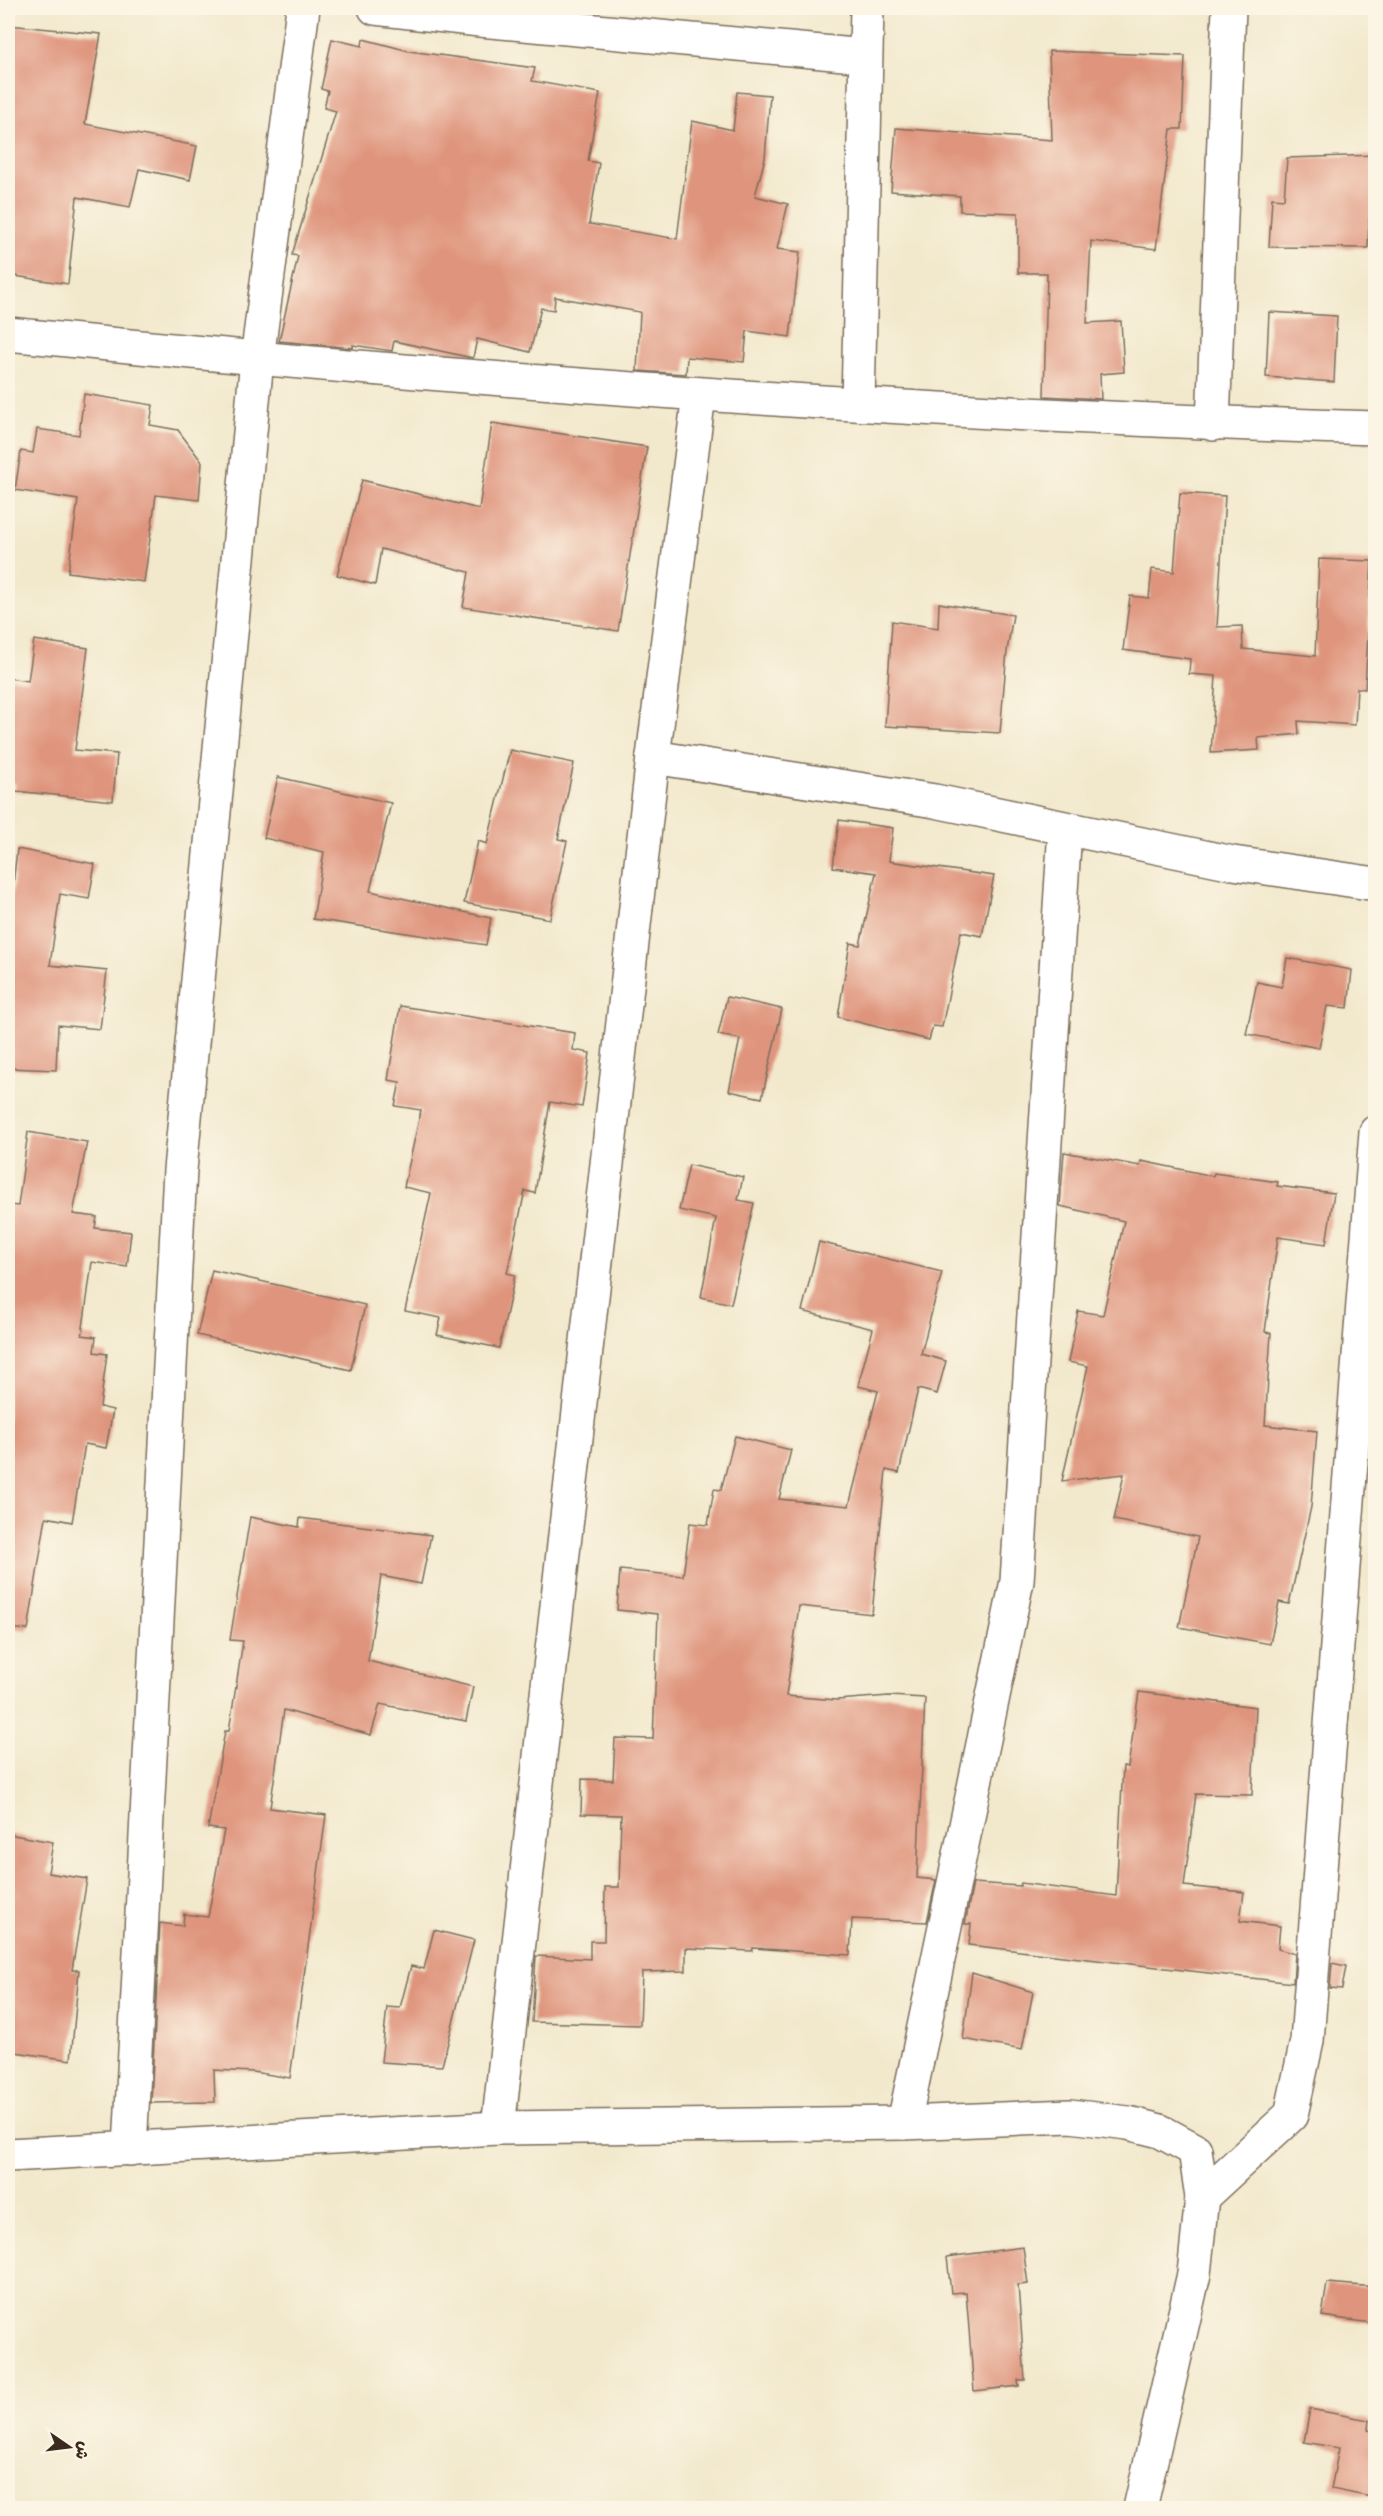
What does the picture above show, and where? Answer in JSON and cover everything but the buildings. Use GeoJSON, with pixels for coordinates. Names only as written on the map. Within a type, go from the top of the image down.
{"type":"FeatureCollection","features":[{"type":"Feature","properties":{"kind":"street"},"geometry":{"type":"LineString","coordinates":[[130,2149],[180,1170],[257,359],[303,8]]}},
{"type":"Feature","properties":{"kind":"street"},"geometry":{"type":"LineString","coordinates":[[375,8],[480,14],[865,56]]}},
{"type":"Feature","properties":{"kind":"street"},"geometry":{"type":"LineString","coordinates":[[858,403],[867,8]]}},
{"type":"Feature","properties":{"kind":"street"},"geometry":{"type":"LineString","coordinates":[[1213,424],[1229,8]]}},
{"type":"Feature","properties":{"kind":"street"},"geometry":{"type":"LineString","coordinates":[[8,334],[257,359],[699,395],[1213,424],[1376,428]]}},
{"type":"Feature","properties":{"kind":"street"},"geometry":{"type":"LineString","coordinates":[[498,2128],[653,757],[699,395]]}},
{"type":"Feature","properties":{"kind":"street"},"geometry":{"type":"LineString","coordinates":[[653,757],[935,801],[1233,863],[1376,884]]}},
{"type":"Feature","properties":{"kind":"street"},"geometry":{"type":"LineString","coordinates":[[904,2123],[1017,1581],[1065,829]]}},
{"type":"Feature","properties":{"kind":"street"},"geometry":{"type":"LineString","coordinates":[[1202,2197],[1291,2115],[1307,2041],[1376,1132]]}},
{"type":"Feature","properties":{"kind":"street"},"geometry":{"type":"LineString","coordinates":[[8,2155],[498,2128],[904,2123],[1070,2116],[1128,2123],[1160,2131],[1195,2150],[1202,2197],[1194,2274],[1140,2508]]}}]}
